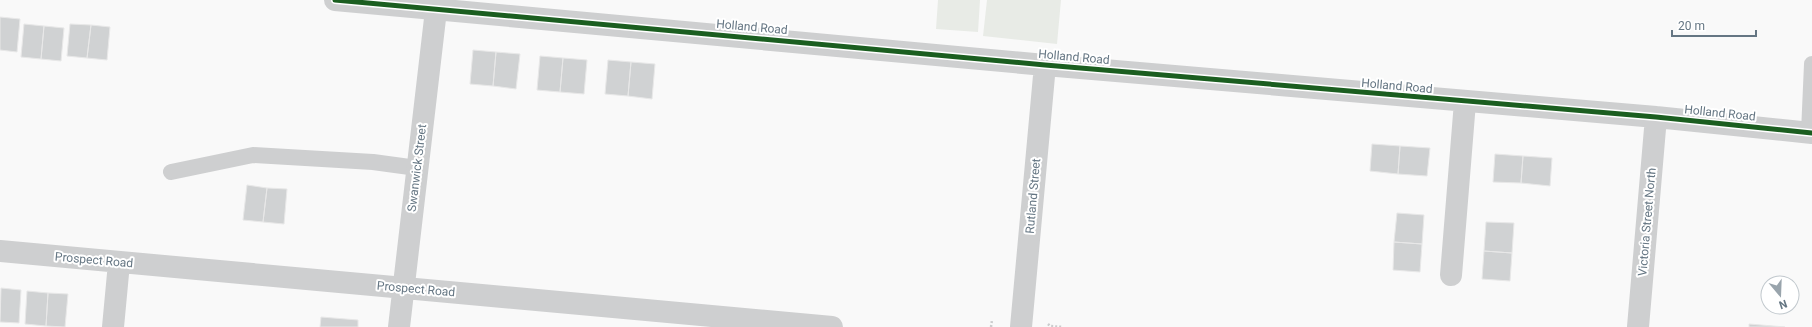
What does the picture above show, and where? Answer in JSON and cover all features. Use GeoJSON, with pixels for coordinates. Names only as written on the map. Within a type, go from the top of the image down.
{"type":"FeatureCollection","features":[{"type":"Feature","properties":{"kind":"street","name":"Holland Road"},"geometry":{"type":"LineString","coordinates":[[335,0],[436,5],[550,18],[1045,65],[1464,102],[1656,117],[1811,133]]}},
{"type":"Feature","properties":{"kind":"street","name":"Swanwick Street"},"geometry":{"type":"LineString","coordinates":[[399,327],[436,5]]}},
{"type":"Feature","properties":{"kind":"street","name":"Rutland Street"},"geometry":{"type":"LineString","coordinates":[[1021,327],[1045,65]]}},
{"type":"Feature","properties":{"kind":"street"},"geometry":{"type":"LineString","coordinates":[[1451,275],[1464,102]]}},
{"type":"Feature","properties":{"kind":"street","name":"Victoria Street North"},"geometry":{"type":"LineString","coordinates":[[1638,327],[1656,117]]}},
{"type":"Feature","properties":{"kind":"street","name":"Prospect Road"},"geometry":{"type":"LineString","coordinates":[[0,251],[403,288],[712,322],[832,327]]}},
{"type":"Feature","properties":{"kind":"street"},"geometry":{"type":"LineString","coordinates":[[113,327],[119,263]]}},
{"type":"Feature","properties":{"kind":"lane"},"geometry":{"type":"LineString","coordinates":[[1811,133],[1812,64]]}},
{"type":"Feature","properties":{"kind":"lane"},"geometry":{"type":"LineString","coordinates":[[171,172],[253,155],[373,162],[417,168]]}},
{"type":"Feature","properties":{"kind":"path"},"geometry":{"type":"LineString","coordinates":[[991,327],[992,320],[998,315]]}},
{"type":"Feature","properties":{"kind":"path"},"geometry":{"type":"LineString","coordinates":[[984,319],[992,320]]}},
{"type":"Feature","properties":{"kind":"path"},"geometry":{"type":"LineString","coordinates":[[1045,320],[1050,326],[1063,327]]}},
{"type":"Feature","properties":{"kind":"shaded area"},"geometry":{"type":"Polygon","coordinates":[[[938,0],[980,0],[978,32],[936,29],[938,0]]]}},
{"type":"Feature","properties":{"kind":"shaded area"},"geometry":{"type":"Polygon","coordinates":[[[987,0],[1061,0],[1057,44],[983,36],[987,0]]]}},
{"type":"Feature","properties":{"kind":"building"},"geometry":{"type":"Polygon","coordinates":[[[0,17],[20,19],[17,52],[0,50],[0,17]]]}},
{"type":"Feature","properties":{"kind":"building"},"geometry":{"type":"Polygon","coordinates":[[[24,24],[44,26],[41,59],[21,57],[24,24]]]}},
{"type":"Feature","properties":{"kind":"building"},"geometry":{"type":"Polygon","coordinates":[[[70,24],[91,25],[87,58],[67,56],[70,24]]]}},
{"type":"Feature","properties":{"kind":"building"},"geometry":{"type":"Polygon","coordinates":[[[91,25],[110,27],[107,60],[87,58],[91,25]]]}},
{"type":"Feature","properties":{"kind":"building"},"geometry":{"type":"Polygon","coordinates":[[[44,26],[64,28],[61,61],[41,59],[44,26]]]}},
{"type":"Feature","properties":{"kind":"building"},"geometry":{"type":"Polygon","coordinates":[[[473,50],[496,52],[493,86],[470,84],[473,50]]]}},
{"type":"Feature","properties":{"kind":"building"},"geometry":{"type":"Polygon","coordinates":[[[496,52],[520,54],[516,89],[493,86],[496,52]]]}},
{"type":"Feature","properties":{"kind":"building"},"geometry":{"type":"Polygon","coordinates":[[[540,56],[563,58],[560,92],[537,90],[540,56]]]}},
{"type":"Feature","properties":{"kind":"building"},"geometry":{"type":"Polygon","coordinates":[[[563,58],[587,60],[584,94],[560,92],[563,58]]]}},
{"type":"Feature","properties":{"kind":"building"},"geometry":{"type":"Polygon","coordinates":[[[608,60],[631,62],[628,96],[605,94],[608,60]]]}},
{"type":"Feature","properties":{"kind":"building"},"geometry":{"type":"Polygon","coordinates":[[[631,62],[655,64],[652,99],[628,96],[631,62]]]}},
{"type":"Feature","properties":{"kind":"building"},"geometry":{"type":"Polygon","coordinates":[[[1372,144],[1400,146],[1398,174],[1370,171],[1372,144]]]}},
{"type":"Feature","properties":{"kind":"building"},"geometry":{"type":"Polygon","coordinates":[[[1400,146],[1430,148],[1427,176],[1398,174],[1400,146]]]}},
{"type":"Feature","properties":{"kind":"building"},"geometry":{"type":"Polygon","coordinates":[[[1495,154],[1523,156],[1521,183],[1493,182],[1495,154]]]}},
{"type":"Feature","properties":{"kind":"building"},"geometry":{"type":"Polygon","coordinates":[[[1523,156],[1552,158],[1550,186],[1521,183],[1523,156]]]}},
{"type":"Feature","properties":{"kind":"building"},"geometry":{"type":"Polygon","coordinates":[[[247,185],[267,188],[263,222],[243,220],[247,185]]]}},
{"type":"Feature","properties":{"kind":"building"},"geometry":{"type":"Polygon","coordinates":[[[267,188],[287,189],[284,224],[263,222],[267,188]]]}},
{"type":"Feature","properties":{"kind":"building"},"geometry":{"type":"Polygon","coordinates":[[[1397,213],[1424,215],[1422,244],[1394,242],[1397,213]]]}},
{"type":"Feature","properties":{"kind":"building"},"geometry":{"type":"Polygon","coordinates":[[[1486,222],[1514,223],[1512,253],[1484,251],[1486,222]]]}},
{"type":"Feature","properties":{"kind":"building"},"geometry":{"type":"Polygon","coordinates":[[[1394,242],[1422,244],[1420,272],[1393,270],[1394,242]]]}},
{"type":"Feature","properties":{"kind":"building"},"geometry":{"type":"Polygon","coordinates":[[[1484,251],[1512,253],[1510,281],[1482,279],[1484,251]]]}},
{"type":"Feature","properties":{"kind":"building"},"geometry":{"type":"Polygon","coordinates":[[[1,288],[21,290],[19,323],[0,322],[1,288]]]}},
{"type":"Feature","properties":{"kind":"building"},"geometry":{"type":"Polygon","coordinates":[[[27,291],[48,293],[46,326],[25,324],[27,291]]]}},
{"type":"Feature","properties":{"kind":"building"},"geometry":{"type":"Polygon","coordinates":[[[48,293],[68,294],[65,327],[46,326],[48,293]]]}},
{"type":"Feature","properties":{"kind":"building"},"geometry":{"type":"Polygon","coordinates":[[[321,317],[358,320],[358,327],[320,327],[321,317]]]}},
{"type":"Feature","properties":{"kind":"building"},"geometry":{"type":"Polygon","coordinates":[[[1749,324],[1785,327],[1749,327],[1749,324]]]}},
{"type":"Feature","properties":{"kind":"cycle path"},"geometry":{"type":"LineString","coordinates":[[335,0],[1045,65],[1656,117],[1812,133]]}}]}
